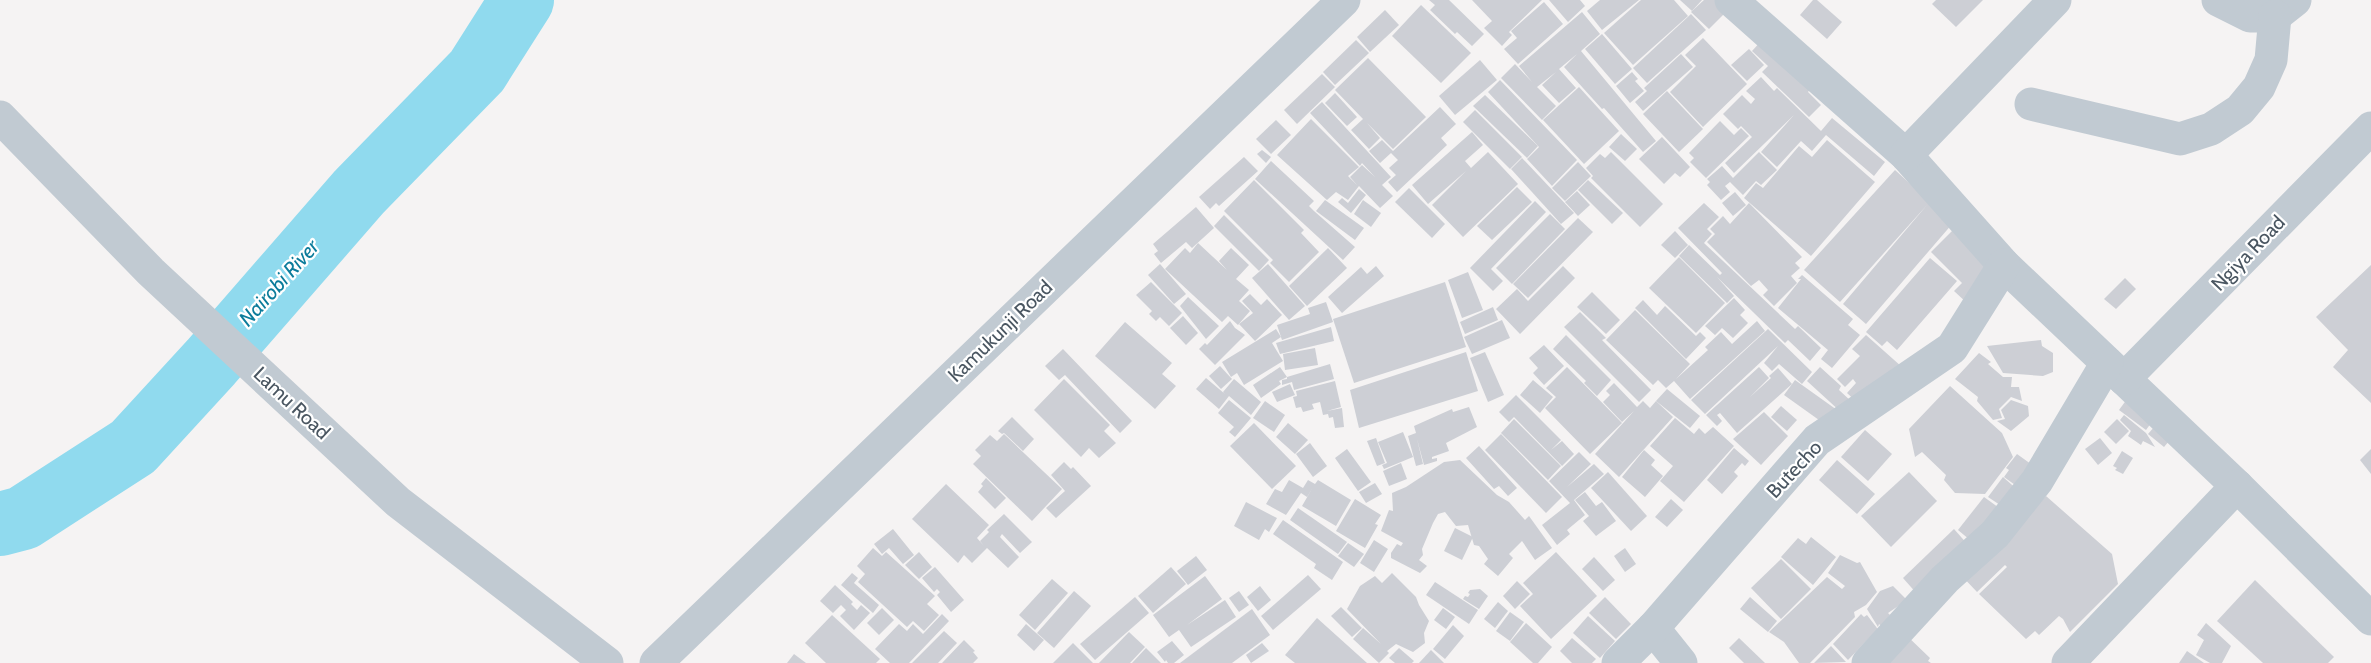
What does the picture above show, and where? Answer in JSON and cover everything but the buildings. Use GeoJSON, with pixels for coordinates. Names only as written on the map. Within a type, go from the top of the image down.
{"type":"FeatureCollection","features":[{"type":"Feature","properties":{"kind":"street","name":"Kamukunji Road"},"geometry":{"type":"LineString","coordinates":[[656,663],[1344,0]]}},
{"type":"Feature","properties":{"kind":"street"},"geometry":{"type":"LineString","coordinates":[[1731,0],[1906,155],[2004,265],[2237,486],[2371,619]]}},
{"type":"Feature","properties":{"kind":"street"},"geometry":{"type":"LineString","coordinates":[[1906,155],[2055,0]]}},
{"type":"Feature","properties":{"kind":"street"},"geometry":{"type":"LineString","coordinates":[[2031,104],[2181,139],[2211,129],[2240,110],[2259,87],[2271,60],[2285,8],[2250,16],[2218,0]]}},
{"type":"Feature","properties":{"kind":"street","name":"Lamu Road"},"geometry":{"type":"LineString","coordinates":[[0,117],[151,272],[398,502],[607,663]]}},
{"type":"Feature","properties":{"kind":"street","name":"Ngiya Road"},"geometry":{"type":"LineString","coordinates":[[1868,663],[1945,579],[1995,534],[2037,481],[2116,371],[2371,128]]}},
{"type":"Feature","properties":{"kind":"street","name":"Butecho"},"geometry":{"type":"LineString","coordinates":[[1618,663],[1653,628],[1817,440],[1952,348],[2004,265]]}},
{"type":"Feature","properties":{"kind":"street"},"geometry":{"type":"LineString","coordinates":[[2068,663],[2237,486]]}},
{"type":"Feature","properties":{"kind":"street"},"geometry":{"type":"LineString","coordinates":[[1653,628],[1681,663]]}},
{"type":"Feature","properties":{"kind":"waterway","name":"Nairobi River"},"geometry":{"type":"LineString","coordinates":[[0,524],[23,518],[133,447],[211,362],[359,192],[477,71],[522,0]]}}]}
